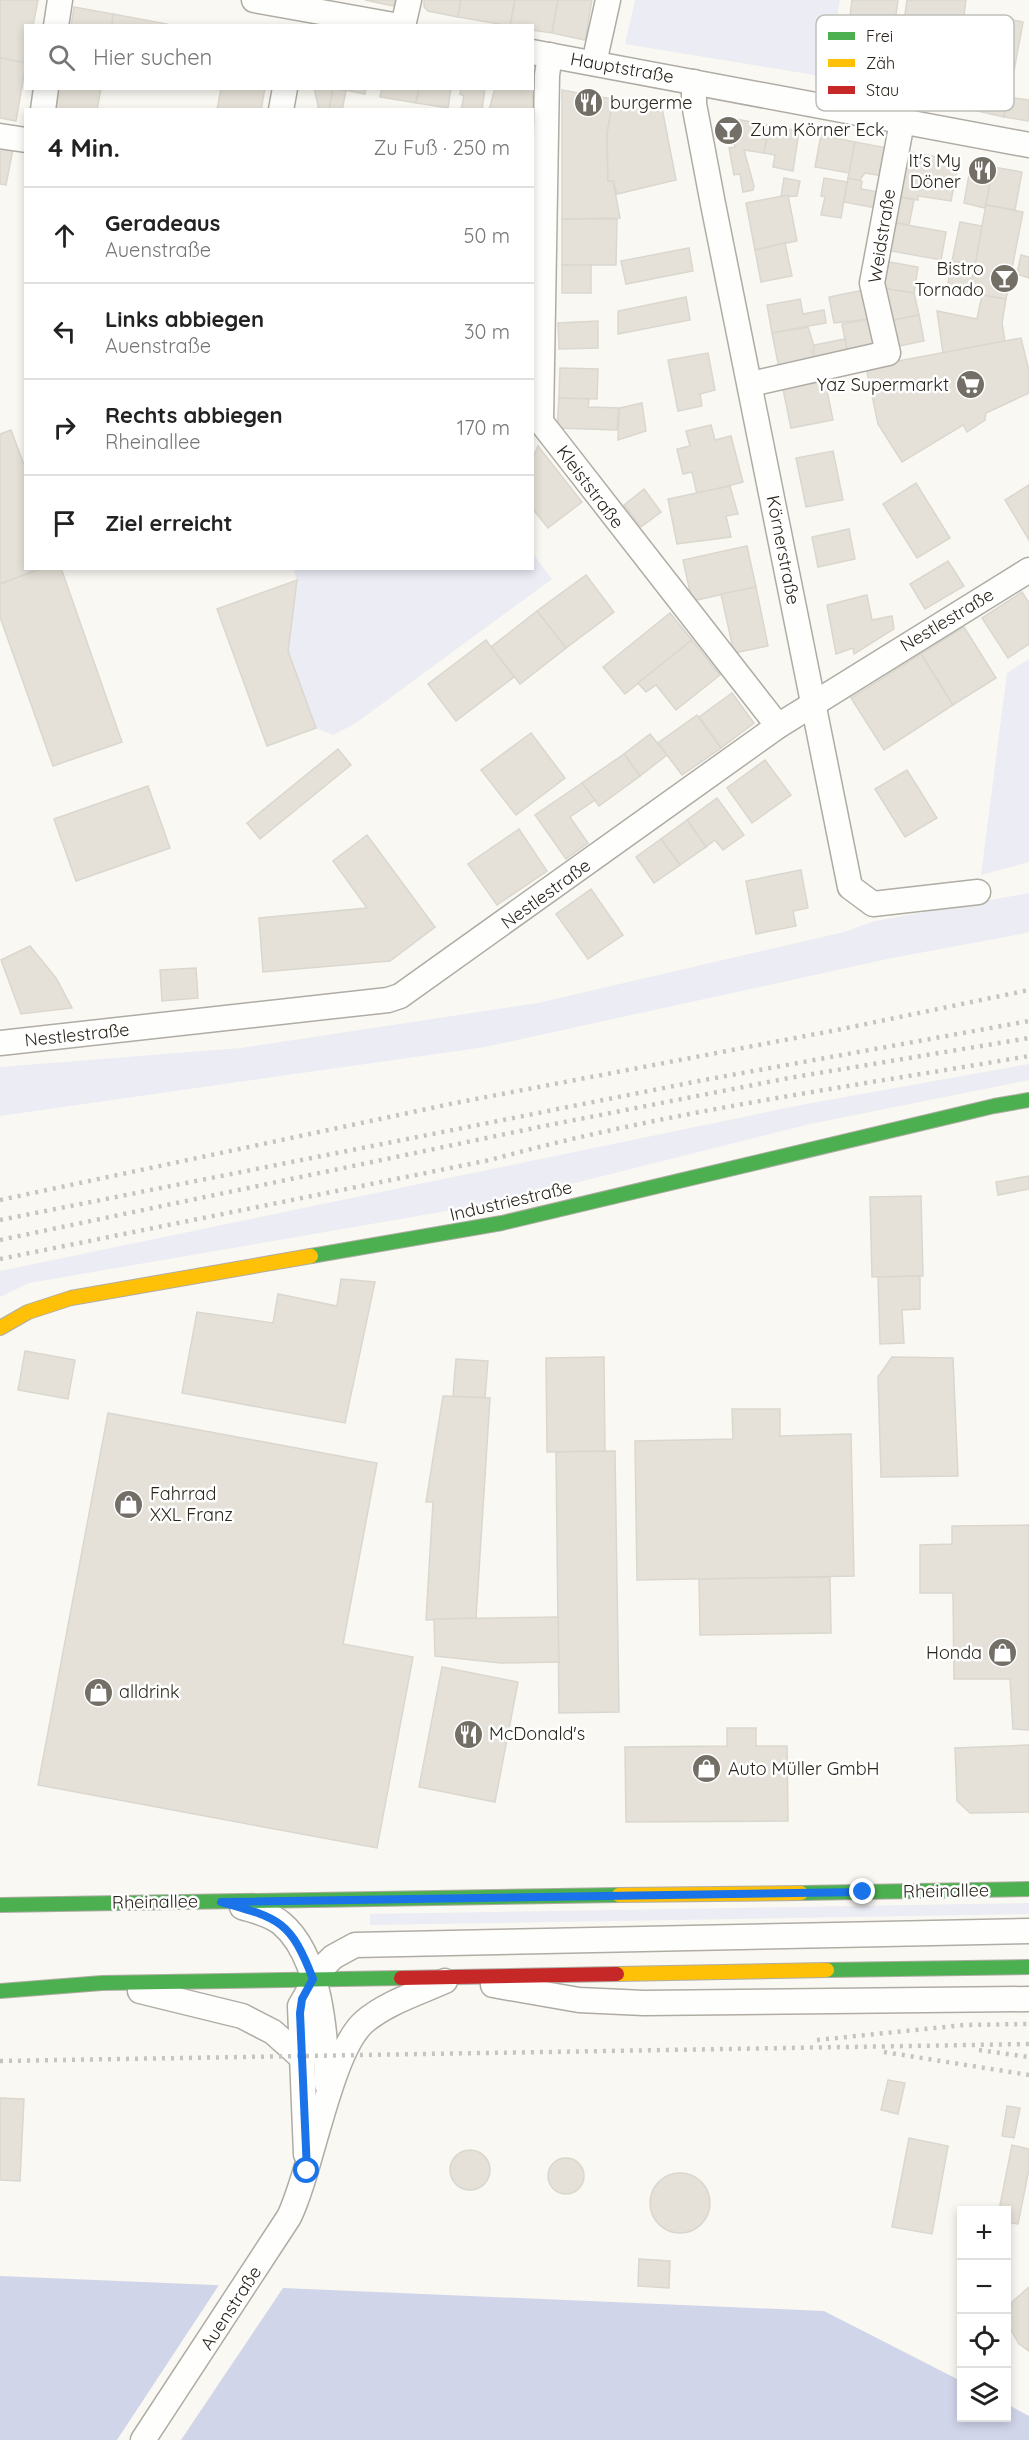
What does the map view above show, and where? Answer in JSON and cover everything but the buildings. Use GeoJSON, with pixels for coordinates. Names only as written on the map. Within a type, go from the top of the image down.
{"type":"FeatureCollection","features":[{"type":"Feature","properties":{"kind":"main road","name":"Industriestraße"},"geometry":{"type":"LineString","coordinates":[[0,1328],[28,1312],[71,1298],[502,1223],[971,1111],[1029,1100]]}},
{"type":"Feature","properties":{"kind":"main road","name":"Rheinallee"},"geometry":{"type":"LineString","coordinates":[[0,1905],[1029,1889]]}},
{"type":"Feature","properties":{"kind":"main road"},"geometry":{"type":"LineString","coordinates":[[0,1991],[102,1983],[1029,1967]]}},
{"type":"Feature","properties":{"kind":"street"},"geometry":{"type":"LineString","coordinates":[[56,24],[60,0]]}},
{"type":"Feature","properties":{"kind":"street"},"geometry":{"type":"LineString","coordinates":[[254,0],[298,17],[378,24]]}},
{"type":"Feature","properties":{"kind":"street"},"geometry":{"type":"LineString","coordinates":[[402,24],[409,0]]}},
{"type":"Feature","properties":{"kind":"street"},"geometry":{"type":"LineString","coordinates":[[594,63],[609,0]]}},
{"type":"Feature","properties":{"kind":"street","name":"Hauptstraße"},"geometry":{"type":"LineString","coordinates":[[541,53],[816,105]]}},
{"type":"Feature","properties":{"kind":"street","name":"Kleiststraße"},"geometry":{"type":"LineString","coordinates":[[541,53],[546,87],[537,422],[778,726]]}},
{"type":"Feature","properties":{"kind":"street","name":"Körnerstraße"},"geometry":{"type":"LineString","coordinates":[[694,82],[694,104],[713,204],[751,384],[850,887],[873,904],[978,892]]}},
{"type":"Feature","properties":{"kind":"street"},"geometry":{"type":"LineString","coordinates":[[43,108],[46,90]]}},
{"type":"Feature","properties":{"kind":"street"},"geometry":{"type":"LineString","coordinates":[[281,108],[285,90]]}},
{"type":"Feature","properties":{"kind":"street","name":"Hauptstraße"},"geometry":{"type":"LineString","coordinates":[[845,111],[1029,145]]}},
{"type":"Feature","properties":{"kind":"street","name":"Weidstraße"},"geometry":{"type":"LineString","coordinates":[[751,384],[888,353],[872,283],[902,122]]}},
{"type":"Feature","properties":{"kind":"street"},"geometry":{"type":"LineString","coordinates":[[0,136],[24,140]]}},
{"type":"Feature","properties":{"kind":"street","name":"Nestlestraße"},"geometry":{"type":"LineString","coordinates":[[0,1043],[376,1002],[400,996],[778,726],[1029,570]]}},
{"type":"Feature","properties":{"kind":"street","name":"Auenstraße"},"geometry":{"type":"LineString","coordinates":[[221,1902],[265,1914],[279,1921],[296,1940],[313,1979],[325,2026],[328,2102]]}},
{"type":"Feature","properties":{"kind":"street","name":"Auenstraße"},"geometry":{"type":"LineString","coordinates":[[307,2171],[300,2006],[313,1979],[333,1957],[355,1946],[1029,1931]]}},
{"type":"Feature","properties":{"kind":"street"},"geometry":{"type":"LineString","coordinates":[[455,1976],[519,1991],[597,2002],[1029,1999]]}},
{"type":"Feature","properties":{"kind":"street","name":"Auenstraße"},"geometry":{"type":"LineString","coordinates":[[143,2440],[289,2217],[307,2171],[342,2056],[352,2036],[363,2023],[380,2010],[455,1976]]}},
{"type":"Feature","properties":{"kind":"street"},"geometry":{"type":"LineString","coordinates":[[102,1983],[242,2016],[273,2032],[301,2057]]}},
{"type":"Feature","properties":{"kind":"shaded area"},"geometry":{"type":"Polygon","coordinates":[[[635,0],[840,0],[837,15],[816,15],[816,75],[625,44],[635,0]]]}},
{"type":"Feature","properties":{"kind":"shaded area"},"geometry":{"type":"Polygon","coordinates":[[[534,555],[552,579],[356,723],[333,735],[316,728],[288,651],[297,580],[293,570],[534,570],[534,555]]]}},
{"type":"Feature","properties":{"kind":"shaded area"},"geometry":{"type":"Polygon","coordinates":[[[1029,659],[1029,862],[981,875],[1007,673],[1029,659]]]}},
{"type":"Feature","properties":{"kind":"shaded area"},"geometry":{"type":"Polygon","coordinates":[[[1029,893],[1029,932],[1021,934],[892,958],[485,1047],[0,1116],[0,1067],[241,1048],[538,1003],[844,932],[875,921],[1029,893]]]}},
{"type":"Feature","properties":{"kind":"shaded area"},"geometry":{"type":"Polygon","coordinates":[[[1029,1064],[1029,1080],[810,1124],[499,1202],[29,1283],[0,1297],[0,1271],[806,1104],[1029,1064]]]}},
{"type":"Feature","properties":{"kind":"shaded area"},"geometry":{"type":"Polygon","coordinates":[[[1029,1903],[1029,1914],[370,1925],[370,1914],[1029,1903]]]}},
{"type":"Feature","properties":{"kind":"water"},"geometry":{"type":"Polygon","coordinates":[[[0,2276],[824,2311],[957,2379],[957,2422],[1011,2422],[1011,2406],[1029,2416],[1029,2440],[0,2440],[0,2276]]]}},
{"type":"Feature","properties":{"kind":"pier"},"geometry":{"type":"Polygon","coordinates":[[[221,2282],[285,2285],[181,2440],[117,2440],[221,2282]]]}},
{"type":"Feature","properties":{"kind":"railway"},"geometry":{"type":"LineString","coordinates":[[0,1200],[455,1103],[842,1029],[1029,990]]}},
{"type":"Feature","properties":{"kind":"railway"},"geometry":{"type":"LineString","coordinates":[[0,1220],[704,1080],[1029,1021]]}},
{"type":"Feature","properties":{"kind":"railway"},"geometry":{"type":"LineString","coordinates":[[0,1240],[539,1127],[789,1078],[1029,1038]]}},
{"type":"Feature","properties":{"kind":"railway"},"geometry":{"type":"LineString","coordinates":[[0,1259],[490,1160],[624,1127],[1029,1056]]}},
{"type":"Feature","properties":{"kind":"railway"},"geometry":{"type":"LineString","coordinates":[[817,2040],[964,2025],[1029,2024]]}},
{"type":"Feature","properties":{"kind":"railway"},"geometry":{"type":"LineString","coordinates":[[0,2061],[1029,2044]]}},
{"type":"Feature","properties":{"kind":"railway"},"geometry":{"type":"LineString","coordinates":[[979,2050],[1029,2057]]}},
{"type":"Feature","properties":{"kind":"railway"},"geometry":{"type":"LineString","coordinates":[[884,2052],[1029,2075]]}},
{"type":"Feature","properties":{"kind":"traffic: fast"},"geometry":{"type":"LineString","coordinates":[[311,1256],[502,1223],[994,1106],[1029,1100]]}},
{"type":"Feature","properties":{"kind":"traffic: fast"},"geometry":{"type":"LineString","coordinates":[[801,1893],[1029,1889]]}},
{"type":"Feature","properties":{"kind":"traffic: fast"},"geometry":{"type":"LineString","coordinates":[[0,1905],[619,1895]]}},
{"type":"Feature","properties":{"kind":"traffic: fast"},"geometry":{"type":"LineString","coordinates":[[827,1970],[1029,1967]]}},
{"type":"Feature","properties":{"kind":"traffic: fast"},"geometry":{"type":"LineString","coordinates":[[0,1991],[102,1983],[401,1978]]}},
{"type":"Feature","properties":{"kind":"traffic: slow"},"geometry":{"type":"LineString","coordinates":[[0,1328],[28,1312],[71,1298],[311,1256]]}},
{"type":"Feature","properties":{"kind":"traffic: slow"},"geometry":{"type":"LineString","coordinates":[[619,1895],[801,1893]]}},
{"type":"Feature","properties":{"kind":"traffic: slow"},"geometry":{"type":"LineString","coordinates":[[617,1974],[827,1970]]}},
{"type":"Feature","properties":{"kind":"traffic: jam"},"geometry":{"type":"LineString","coordinates":[[401,1978],[617,1974]]}},
{"type":"Feature","properties":{"kind":"place","name":"burgerme"},"geometry":{"type":"Point","coordinates":[589,103]}},
{"type":"Feature","properties":{"kind":"place","name":"Zum Körner Eck"},"geometry":{"type":"Point","coordinates":[729,130]}},
{"type":"Feature","properties":{"kind":"place","name":"It's My Döner"},"geometry":{"type":"Point","coordinates":[982,171]}},
{"type":"Feature","properties":{"kind":"place","name":"Bistro Tornado"},"geometry":{"type":"Point","coordinates":[1005,279]}},
{"type":"Feature","properties":{"kind":"place","name":"Yaz Supermarkt"},"geometry":{"type":"Point","coordinates":[970,385]}},
{"type":"Feature","properties":{"kind":"place","name":"Fahrrad XXL Franz"},"geometry":{"type":"Point","coordinates":[129,1504]}},
{"type":"Feature","properties":{"kind":"place","name":"Honda"},"geometry":{"type":"Point","coordinates":[1003,1653]}},
{"type":"Feature","properties":{"kind":"place","name":"alldrink"},"geometry":{"type":"Point","coordinates":[98,1692]}},
{"type":"Feature","properties":{"kind":"place","name":"McDonald's"},"geometry":{"type":"Point","coordinates":[468,1734]}},
{"type":"Feature","properties":{"kind":"place","name":"Auto Müller GmbH"},"geometry":{"type":"Point","coordinates":[707,1769]}},
{"type":"Feature","properties":{"kind":"route"},"geometry":{"type":"LineString","coordinates":[[307,2171],[300,2006],[313,1979],[296,1940],[279,1921],[265,1914],[221,1902],[863,1892]]}}]}
